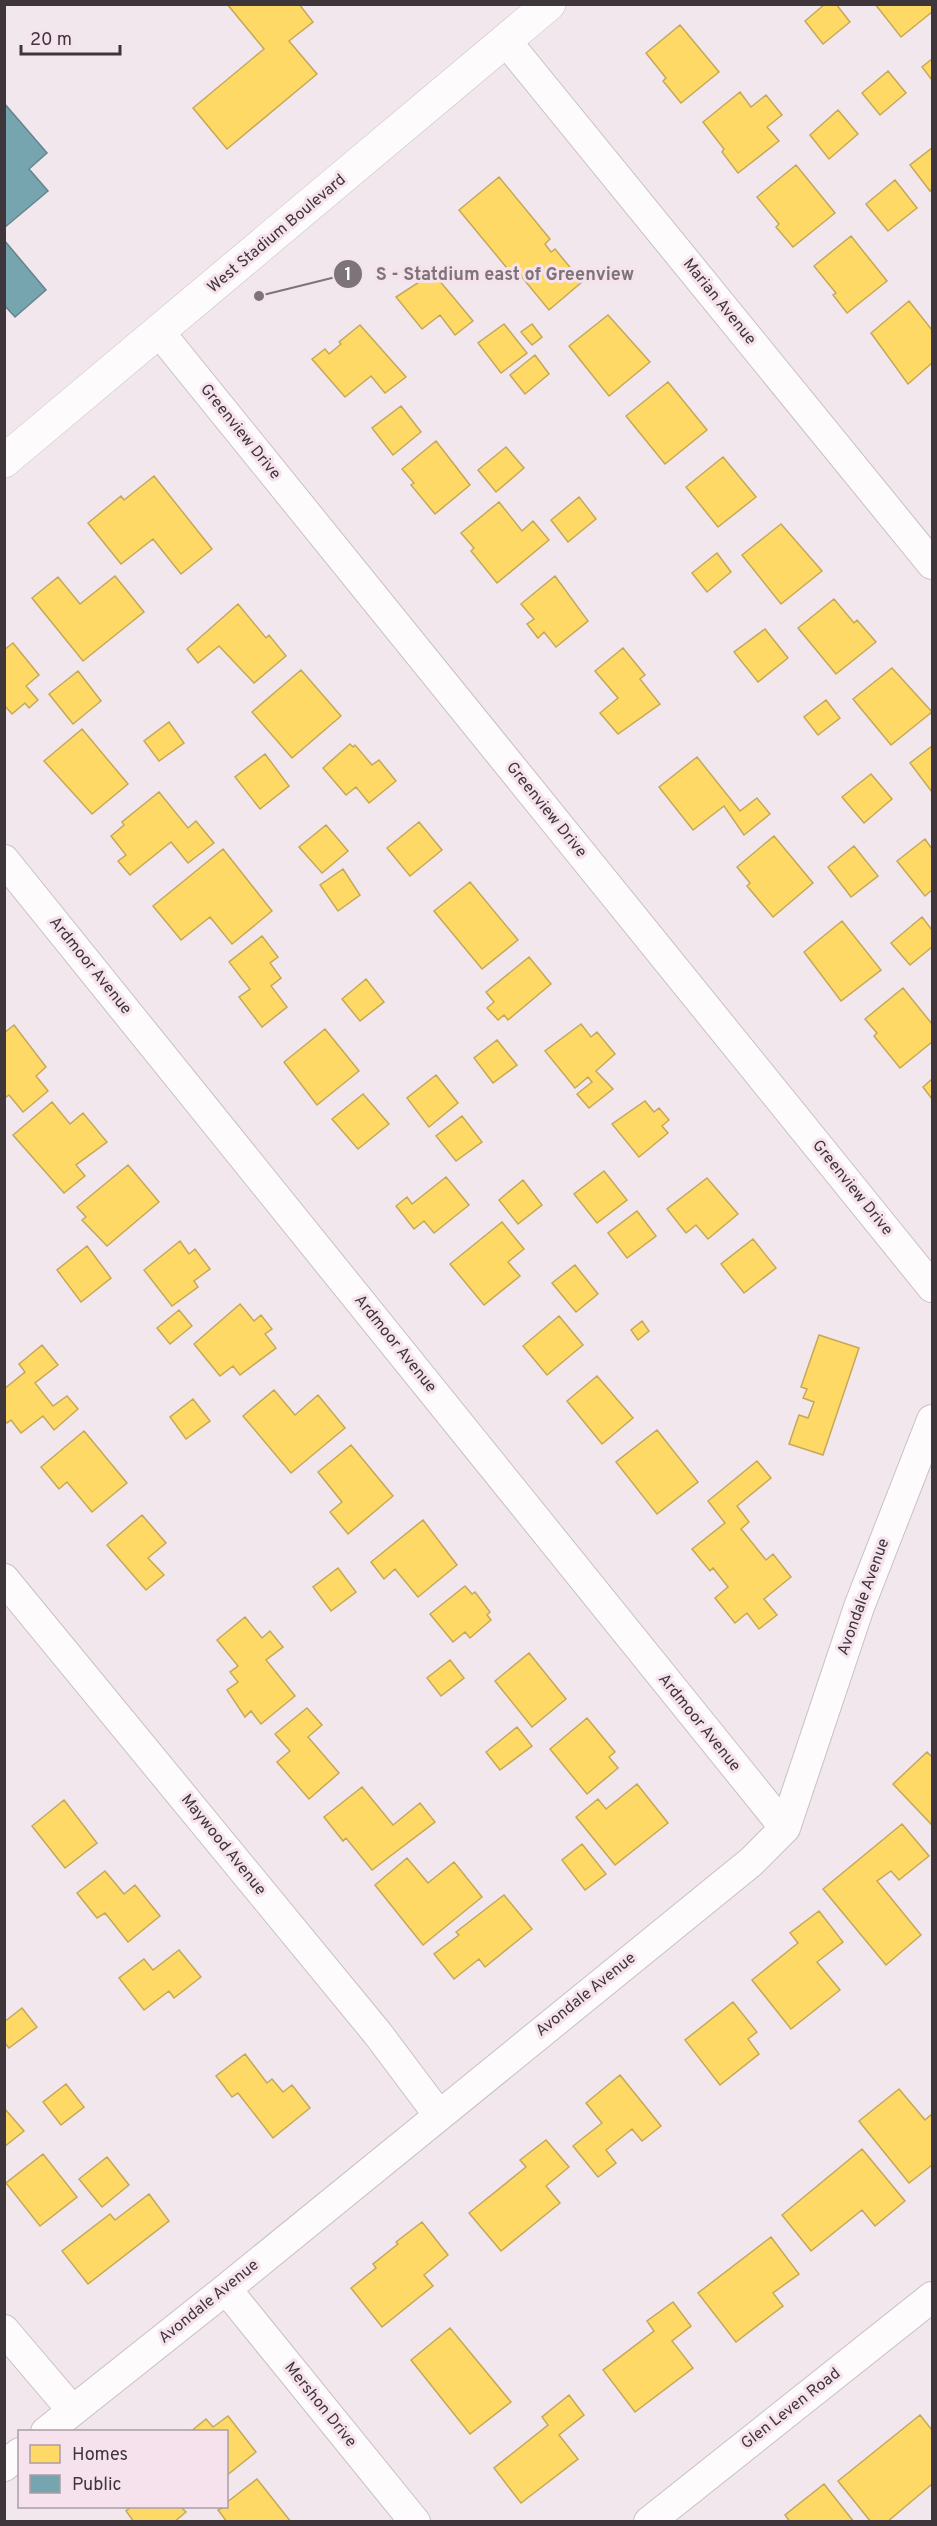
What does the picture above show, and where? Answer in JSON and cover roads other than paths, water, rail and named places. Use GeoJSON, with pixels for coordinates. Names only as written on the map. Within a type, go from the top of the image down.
{"type":"FeatureCollection","features":[{"type":"Feature","properties":{"kind":"main road","name":"West Stadium Boulevard"},"geometry":{"type":"LineString","coordinates":[[4,461],[160,333],[549,4]]}},
{"type":"Feature","properties":{"kind":"street","name":"Marian Avenue"},"geometry":{"type":"LineString","coordinates":[[506,41],[933,564]]}},
{"type":"Feature","properties":{"kind":"street","name":"Greenview Drive"},"geometry":{"type":"LineString","coordinates":[[160,333],[933,1287]]}},
{"type":"Feature","properties":{"kind":"street","name":"Ardmoor Avenue"},"geometry":{"type":"LineString","coordinates":[[4,860],[784,1828]]}},
{"type":"Feature","properties":{"kind":"street","name":"Avondale Avenue"},"geometry":{"type":"LineString","coordinates":[[48,2430],[226,2289],[750,1862],[784,1828],[859,1607],[933,1420]]}},
{"type":"Feature","properties":{"kind":"street","name":"Maywood Avenue"},"geometry":{"type":"LineString","coordinates":[[4,1579],[378,2034],[438,2115]]}},
{"type":"Feature","properties":{"kind":"street","name":"Mershon Drive"},"geometry":{"type":"LineString","coordinates":[[226,2289],[414,2522]]}},
{"type":"Feature","properties":{"kind":"street","name":"Glen Leven Road"},"geometry":{"type":"LineString","coordinates":[[649,2522],[933,2296]]}},
{"type":"Feature","properties":{"kind":"street"},"geometry":{"type":"LineString","coordinates":[[4,2330],[72,2410]]}},
{"type":"Feature","properties":{"kind":"street"},"geometry":{"type":"LineString","coordinates":[[4,2466],[18,2455]]}},
{"type":"Feature","properties":{"kind":"place","name":"S - Statdium east of Greenview"},"geometry":{"type":"Point","coordinates":[259,296]}}]}
